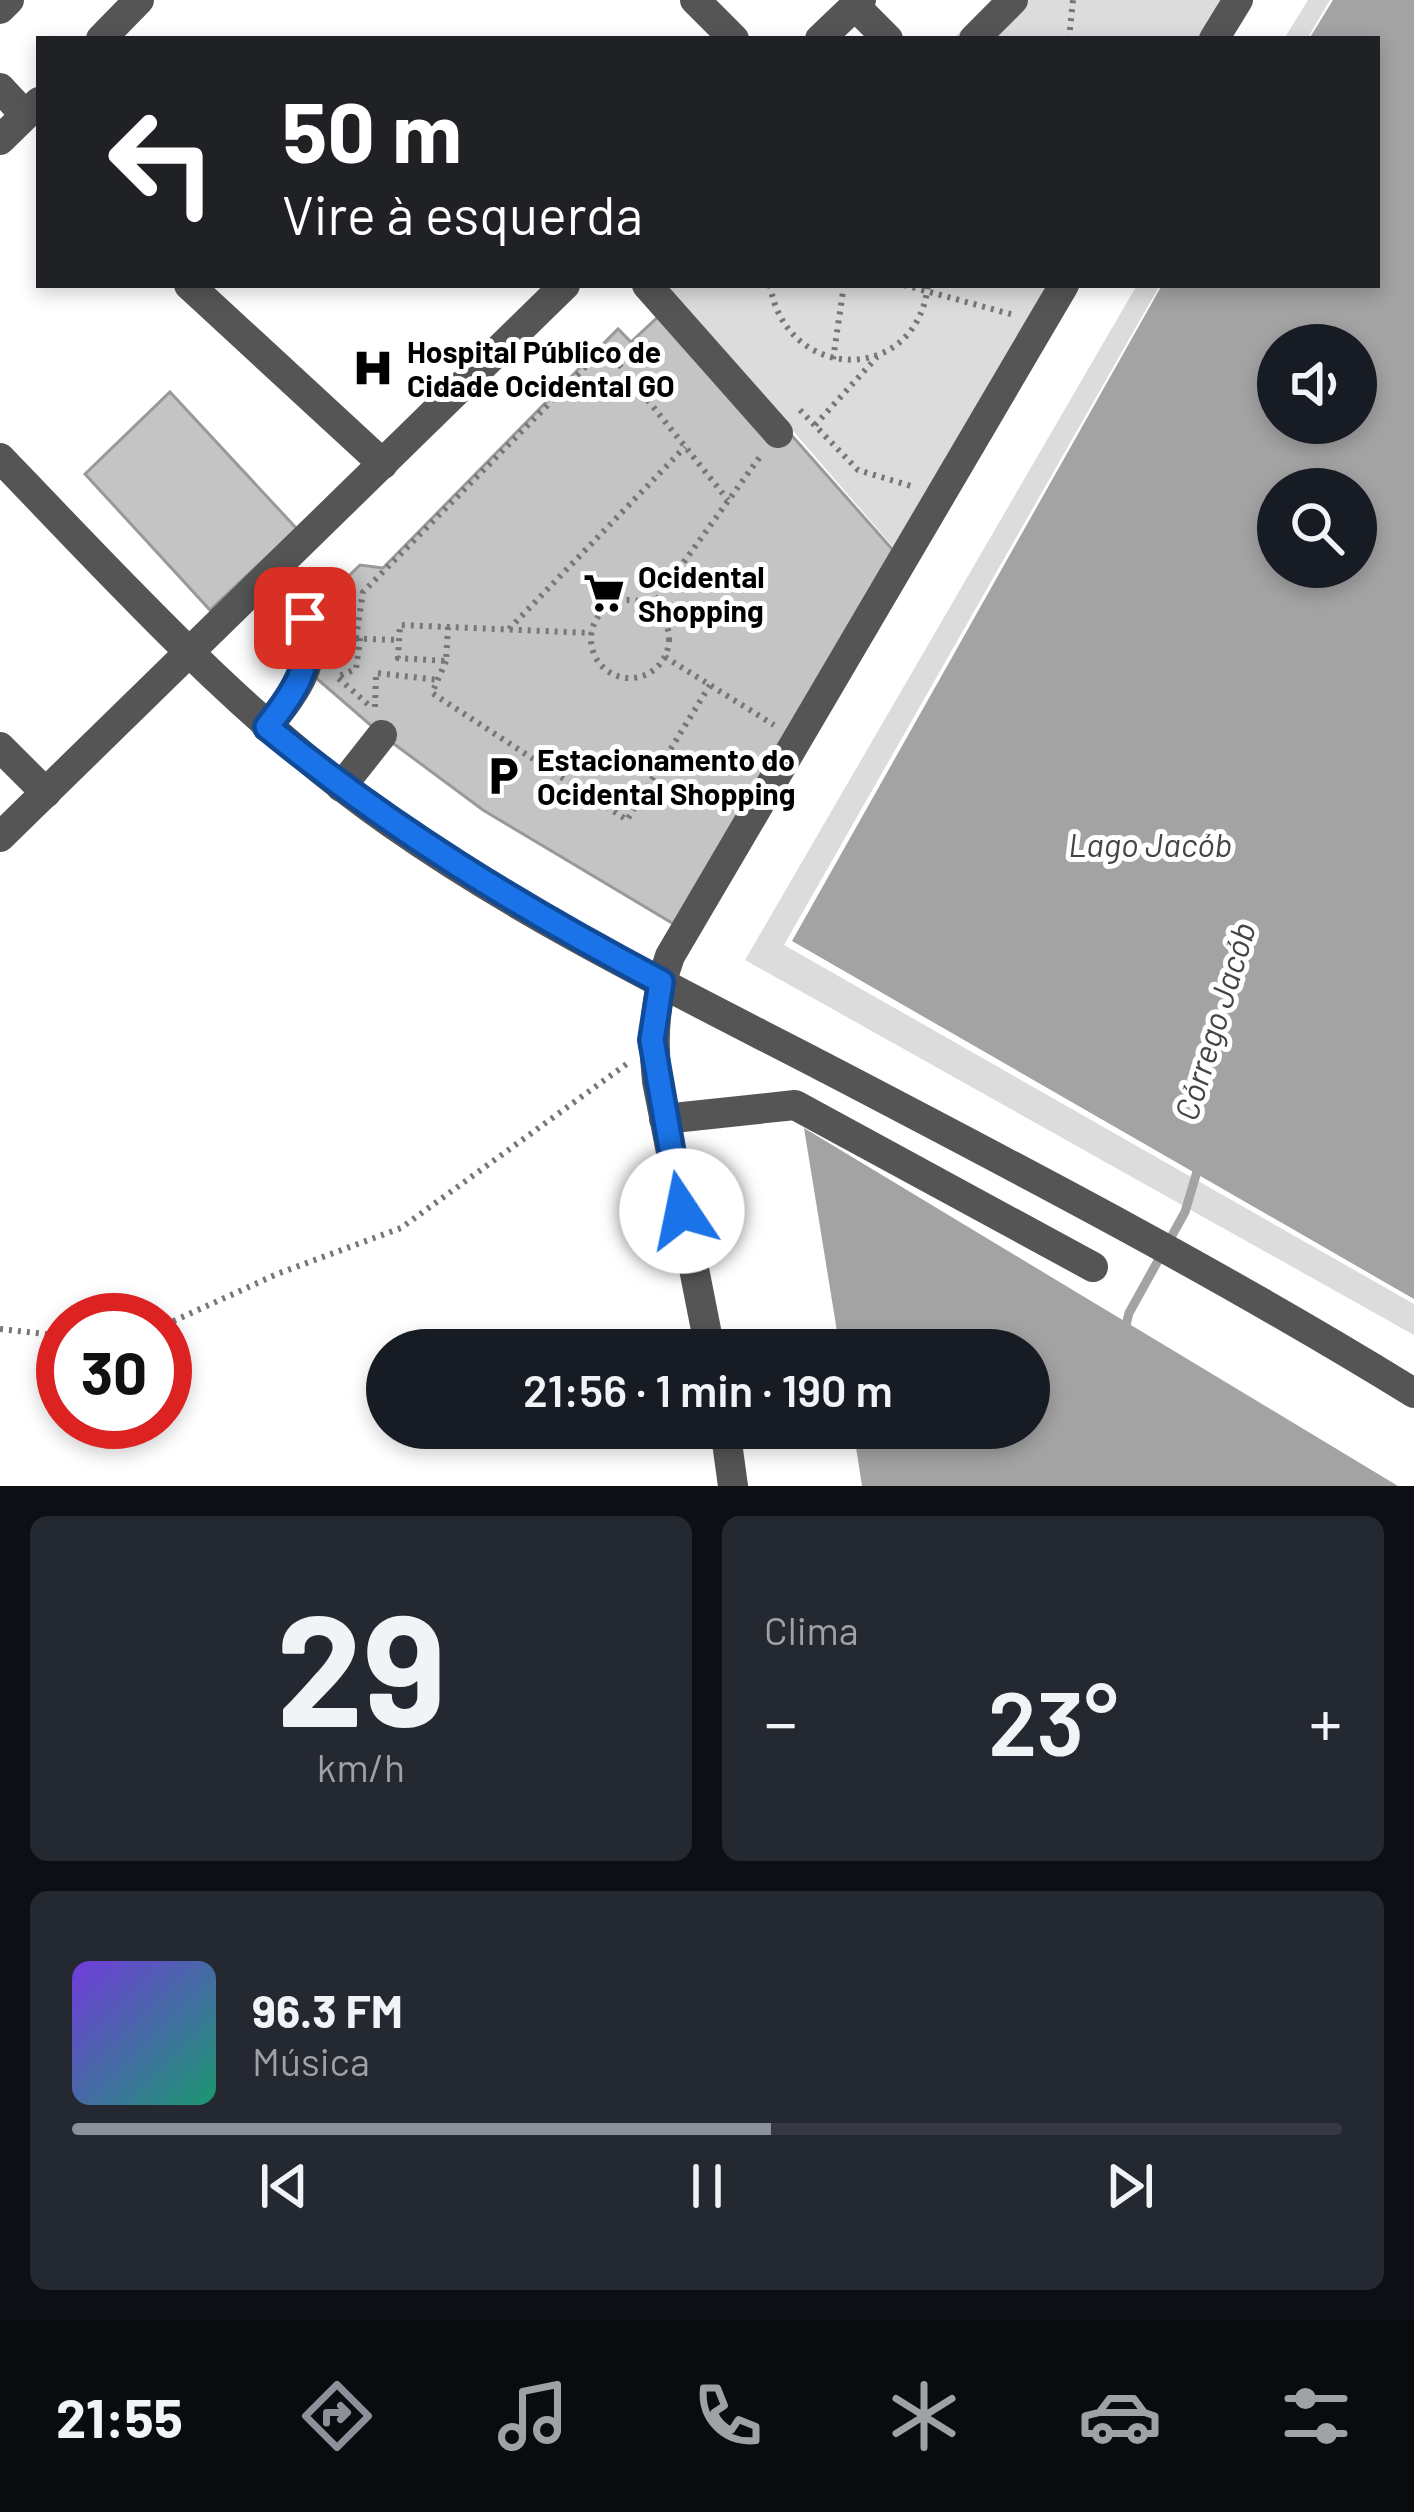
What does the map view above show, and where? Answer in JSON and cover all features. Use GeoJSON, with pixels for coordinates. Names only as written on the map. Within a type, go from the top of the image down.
{"type":"FeatureCollection","features":[{"type":"Feature","properties":{"kind":"street"},"geometry":{"type":"LineString","coordinates":[[0,9],[9,0]]}},
{"type":"Feature","properties":{"kind":"street"},"geometry":{"type":"LineString","coordinates":[[694,0],[731,36]]}},
{"type":"Feature","properties":{"kind":"street"},"geometry":{"type":"LineString","coordinates":[[977,36],[1013,0]]}},
{"type":"Feature","properties":{"kind":"street"},"geometry":{"type":"LineString","coordinates":[[1216,36],[1238,0]]}},
{"type":"Feature","properties":{"kind":"street"},"geometry":{"type":"LineString","coordinates":[[823,36],[858,3],[886,36]]}},
{"type":"Feature","properties":{"kind":"street"},"geometry":{"type":"LineString","coordinates":[[103,36],[126,4]]}},
{"type":"Feature","properties":{"kind":"street"},"geometry":{"type":"LineString","coordinates":[[0,88],[32,109],[0,140]]}},
{"type":"Feature","properties":{"kind":"street"},"geometry":{"type":"LineString","coordinates":[[192,288],[383,464]]}},
{"type":"Feature","properties":{"kind":"street"},"geometry":{"type":"LineString","coordinates":[[0,837],[563,288]]}},
{"type":"Feature","properties":{"kind":"street"},"geometry":{"type":"LineString","coordinates":[[706,1329],[652,1040],[661,982],[670,956],[1062,288]]}},
{"type":"Feature","properties":{"kind":"street"},"geometry":{"type":"LineString","coordinates":[[658,296],[771,443]]}},
{"type":"Feature","properties":{"kind":"street"},"geometry":{"type":"LineString","coordinates":[[0,458],[189,654],[267,727],[341,787],[442,857],[527,910],[1118,1225],[1414,1393]]}},
{"type":"Feature","properties":{"kind":"street"},"geometry":{"type":"LineString","coordinates":[[267,727],[299,682],[310,637],[305,618],[268,576]]}},
{"type":"Feature","properties":{"kind":"street"},"geometry":{"type":"LineString","coordinates":[[341,787],[382,735]]}},
{"type":"Feature","properties":{"kind":"street"},"geometry":{"type":"LineString","coordinates":[[0,746],[46,793]]}},
{"type":"Feature","properties":{"kind":"street"},"geometry":{"type":"LineString","coordinates":[[664,1118],[795,1105],[1093,1267]]}},
{"type":"Feature","properties":{"kind":"street"},"geometry":{"type":"LineString","coordinates":[[728,1449],[733,1486]]}},
{"type":"Feature","properties":{"kind":"path"},"geometry":{"type":"LineString","coordinates":[[1070,36],[1073,0]]}},
{"type":"Feature","properties":{"kind":"path"},"geometry":{"type":"LineString","coordinates":[[771,288],[783,325],[814,352],[833,359],[880,355]]}},
{"type":"Feature","properties":{"kind":"path"},"geometry":{"type":"LineString","coordinates":[[833,359],[844,288]]}},
{"type":"Feature","properties":{"kind":"path"},"geometry":{"type":"LineString","coordinates":[[815,424],[880,355],[912,329],[928,288],[1041,322]]}},
{"type":"Feature","properties":{"kind":"path"},"geometry":{"type":"LineString","coordinates":[[399,640],[356,638],[363,592],[605,347],[728,500]]}},
{"type":"Feature","properties":{"kind":"path"},"geometry":{"type":"LineString","coordinates":[[800,409],[867,476],[941,494]]}},
{"type":"Feature","properties":{"kind":"path"},"geometry":{"type":"LineString","coordinates":[[652,606],[771,443]]}},
{"type":"Feature","properties":{"kind":"path"},"geometry":{"type":"LineString","coordinates":[[508,629],[685,447]]}},
{"type":"Feature","properties":{"kind":"path"},"geometry":{"type":"LineString","coordinates":[[633,600],[652,606],[669,632],[665,657],[647,674],[622,677],[601,664],[593,652],[591,633],[599,616],[620,601],[633,600]]}},
{"type":"Feature","properties":{"kind":"path"},"geometry":{"type":"LineString","coordinates":[[446,661],[398,658],[400,625],[591,633]]}},
{"type":"Feature","properties":{"kind":"path"},"geometry":{"type":"LineString","coordinates":[[448,627],[446,661],[432,693],[627,820],[710,685]]}},
{"type":"Feature","properties":{"kind":"path"},"geometry":{"type":"LineString","coordinates":[[360,638],[356,669],[337,677],[375,710],[376,673],[439,680]]}},
{"type":"Feature","properties":{"kind":"path"},"geometry":{"type":"LineString","coordinates":[[665,657],[774,725]]}},
{"type":"Feature","properties":{"kind":"path"},"geometry":{"type":"LineString","coordinates":[[192,1312],[400,1228],[620,1070],[652,1040]]}},
{"type":"Feature","properties":{"kind":"path"},"geometry":{"type":"LineString","coordinates":[[0,1329],[36,1333]]}},
{"type":"Feature","properties":{"kind":"shaded area"},"geometry":{"type":"Polygon","coordinates":[[[991,0],[1223,0],[1203,36],[956,36],[991,0]]]}},
{"type":"Feature","properties":{"kind":"shaded area"},"geometry":{"type":"Polygon","coordinates":[[[1308,0],[1330,0],[1309,36],[1286,36],[1308,0]]]}},
{"type":"Feature","properties":{"kind":"shaded area"},"geometry":{"type":"Polygon","coordinates":[[[670,288],[1055,288],[900,555],[670,288]]]}},
{"type":"Feature","properties":{"kind":"shaded area"},"geometry":{"type":"Polygon","coordinates":[[[1135,288],[1158,288],[784,945],[1414,1304],[1414,1335],[745,960],[1135,288]]]}},
{"type":"Feature","properties":{"kind":"water","name":"Lago Jacób"},"geometry":{"type":"Polygon","coordinates":[[[1333,0],[1414,0],[1414,1299],[792,941],[1160,288],[1380,288],[1380,36],[1311,36],[1333,0]]]}},
{"type":"Feature","properties":{"kind":"water"},"geometry":{"type":"Polygon","coordinates":[[[804,1128],[1398,1486],[862,1486],[856,1449],[1050,1449],[1050,1329],[837,1329],[804,1128]]]}},
{"type":"Feature","properties":{"kind":"building","name":"Ocidental Shopping"},"geometry":{"type":"Polygon","coordinates":[[[674,302],[899,557],[677,926],[483,810],[382,735],[278,645],[360,565],[383,568],[618,329],[631,342],[674,302]]]}},
{"type":"Feature","properties":{"kind":"building"},"geometry":{"type":"Polygon","coordinates":[[[170,392],[297,529],[210,610],[85,474],[170,392]]]}},
{"type":"Feature","properties":{"kind":"waterway","name":"Córrego Jacób"},"geometry":{"type":"LineString","coordinates":[[1125,1329],[1129,1313],[1185,1212],[1199,1165]]}},
{"type":"Feature","properties":{"kind":"place","name":"Hospital Público de Cidade Ocidental GO"},"geometry":{"type":"Point","coordinates":[373,368]}},
{"type":"Feature","properties":{"kind":"place","name":"Ocidental Shopping"},"geometry":{"type":"Point","coordinates":[604,593]}},
{"type":"Feature","properties":{"kind":"place","name":"Estacionamento do Ocidental Shopping"},"geometry":{"type":"Point","coordinates":[503,776]}},
{"type":"Feature","properties":{"kind":"route"},"geometry":{"type":"LineString","coordinates":[[305,618],[310,637],[305,669],[293,694],[267,727],[442,857],[542,920],[661,982],[652,1040],[682,1211]]}}]}
